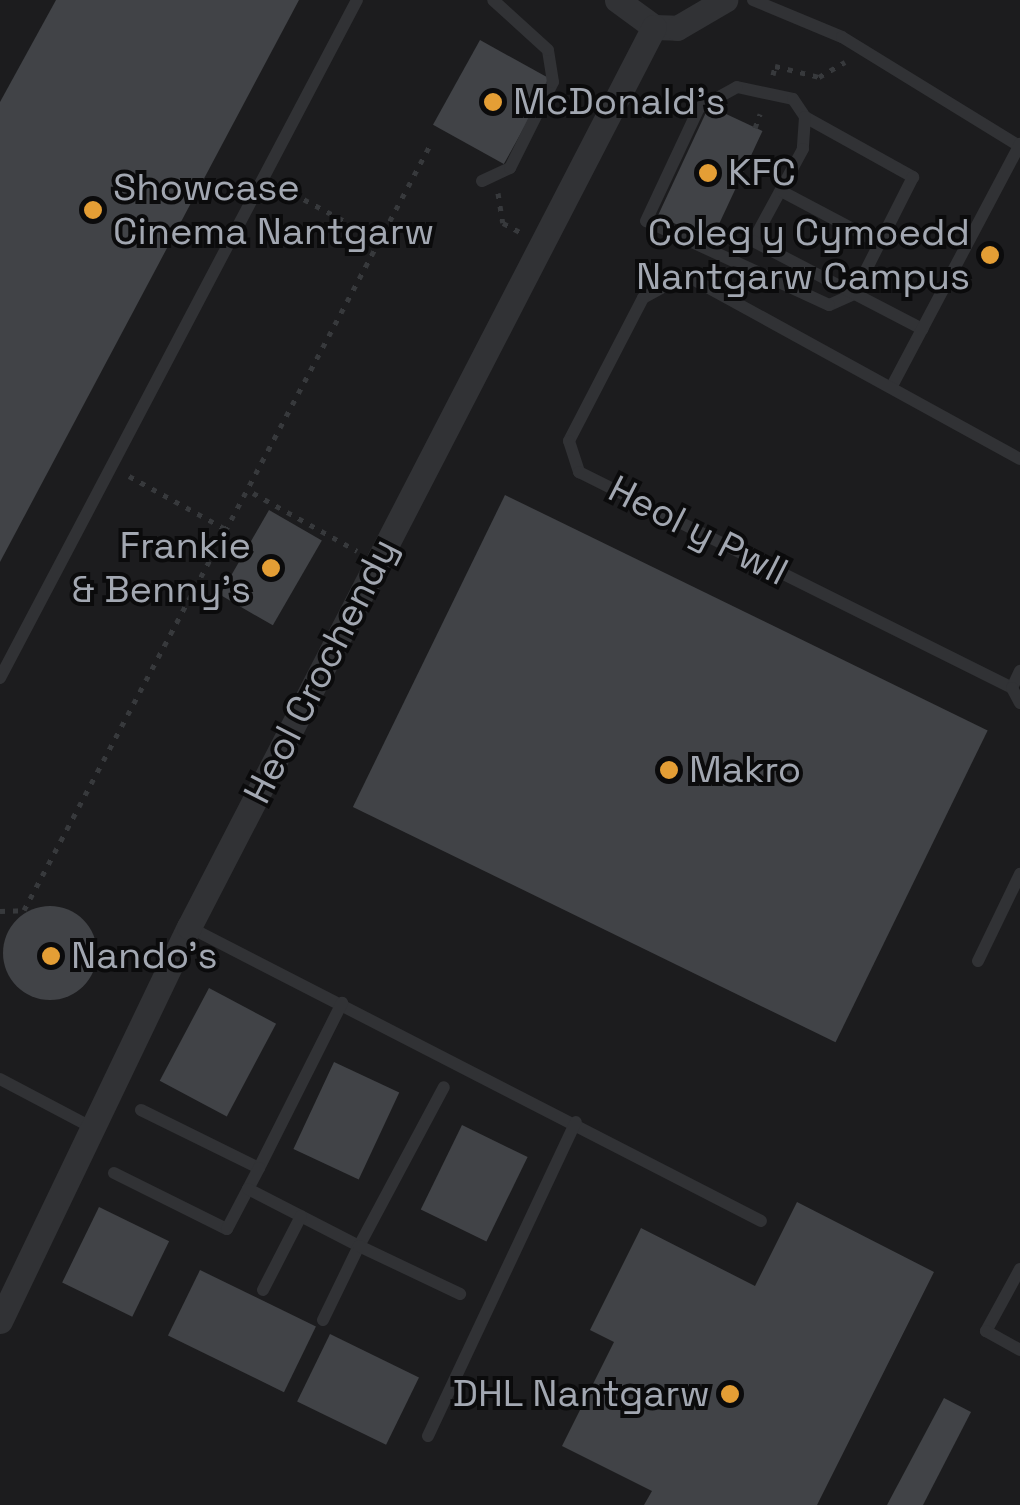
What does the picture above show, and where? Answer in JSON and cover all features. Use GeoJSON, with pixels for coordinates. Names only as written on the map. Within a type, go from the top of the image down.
{"type":"FeatureCollection","features":[{"type":"Feature","properties":{"kind":"street"},"geometry":{"type":"LineString","coordinates":[[617,0],[654,26],[699,23],[725,0]]}},
{"type":"Feature","properties":{"kind":"street","name":"Heol Crochendy"},"geometry":{"type":"LineString","coordinates":[[0,1320],[189,927],[654,26]]}},
{"type":"Feature","properties":{"kind":"lane"},"geometry":{"type":"LineString","coordinates":[[0,678],[356,0]]}},
{"type":"Feature","properties":{"kind":"lane"},"geometry":{"type":"LineString","coordinates":[[488,178],[510,168],[553,82],[548,50],[494,0]]}},
{"type":"Feature","properties":{"kind":"lane"},"geometry":{"type":"LineString","coordinates":[[752,0],[865,51],[1019,145],[892,386]]}},
{"type":"Feature","properties":{"kind":"lane"},"geometry":{"type":"LineString","coordinates":[[737,86],[768,89],[805,117],[913,177],[854,294],[829,305],[646,221],[699,108],[737,86]]}},
{"type":"Feature","properties":{"kind":"lane"},"geometry":{"type":"LineString","coordinates":[[805,117],[803,149],[753,241],[922,329]]}},
{"type":"Feature","properties":{"kind":"lane"},"geometry":{"type":"LineString","coordinates":[[781,191],[881,244]]}},
{"type":"Feature","properties":{"kind":"lane","name":"Heol y Pwll"},"geometry":{"type":"LineString","coordinates":[[1012,688],[579,472],[569,441],[643,298],[685,274],[1020,459]]}},
{"type":"Feature","properties":{"kind":"lane"},"geometry":{"type":"LineString","coordinates":[[1020,671],[1012,688],[1020,703]]}},
{"type":"Feature","properties":{"kind":"lane"},"geometry":{"type":"LineString","coordinates":[[978,961],[1020,874]]}},
{"type":"Feature","properties":{"kind":"lane"},"geometry":{"type":"LineString","coordinates":[[189,927],[456,1057],[761,1221]]}},
{"type":"Feature","properties":{"kind":"lane"},"geometry":{"type":"LineString","coordinates":[[114,1173],[227,1230],[342,1003]]}},
{"type":"Feature","properties":{"kind":"lane"},"geometry":{"type":"LineString","coordinates":[[0,1079],[94,1128]]}},
{"type":"Feature","properties":{"kind":"lane"},"geometry":{"type":"LineString","coordinates":[[323,1320],[444,1087]]}},
{"type":"Feature","properties":{"kind":"lane"},"geometry":{"type":"LineString","coordinates":[[141,1110],[259,1168]]}},
{"type":"Feature","properties":{"kind":"lane"},"geometry":{"type":"LineString","coordinates":[[428,1436],[576,1122]]}},
{"type":"Feature","properties":{"kind":"lane"},"geometry":{"type":"LineString","coordinates":[[248,1189],[460,1294]]}},
{"type":"Feature","properties":{"kind":"lane"},"geometry":{"type":"LineString","coordinates":[[262,1290],[300,1216]]}},
{"type":"Feature","properties":{"kind":"lane"},"geometry":{"type":"LineString","coordinates":[[1020,1269],[986,1331],[1020,1350]]}},
{"type":"Feature","properties":{"kind":"path"},"geometry":{"type":"LineString","coordinates":[[768,89],[775,66],[819,77],[865,51]]}},
{"type":"Feature","properties":{"kind":"path"},"geometry":{"type":"LineString","coordinates":[[0,911],[24,910],[253,494],[430,146]]}},
{"type":"Feature","properties":{"kind":"path"},"geometry":{"type":"LineString","coordinates":[[264,178],[380,240]]}},
{"type":"Feature","properties":{"kind":"path"},"geometry":{"type":"LineString","coordinates":[[488,178],[503,223],[544,245]]}},
{"type":"Feature","properties":{"kind":"path"},"geometry":{"type":"LineString","coordinates":[[111,467],[232,532]]}},
{"type":"Feature","properties":{"kind":"path"},"geometry":{"type":"LineString","coordinates":[[253,494],[377,562]]}},
{"type":"Feature","properties":{"kind":"shaded area"},"geometry":{"type":"Polygon","coordinates":[[[0,0],[1020,0],[1020,1505],[0,1505],[0,0]]]}},
{"type":"Feature","properties":{"kind":"building","name":"Showcase Cinema Nantgarw"},"geometry":{"type":"Polygon","coordinates":[[[56,0],[299,0],[0,562],[0,102],[56,0]]]}},
{"type":"Feature","properties":{"kind":"building"},"geometry":{"type":"Polygon","coordinates":[[[480,40],[551,79],[504,164],[433,125],[480,40]]]}},
{"type":"Feature","properties":{"kind":"building","name":"KFC"},"geometry":{"type":"Polygon","coordinates":[[[709,106],[762,131],[711,241],[658,216],[709,106]]]}},
{"type":"Feature","properties":{"kind":"building","name":"Makro"},"geometry":{"type":"Polygon","coordinates":[[[505,495],[988,730],[836,1042],[353,807],[505,495]]]}},
{"type":"Feature","properties":{"kind":"building","name":"Frankie & Benny's"},"geometry":{"type":"Polygon","coordinates":[[[269,510],[322,540],[273,625],[220,595],[269,510]]]}},
{"type":"Feature","properties":{"kind":"building","name":"Nando's"},"geometry":{"type":"Polygon","coordinates":[[[50,906],[68,910],[83,920],[93,935],[97,953],[93,971],[83,986],[68,996],[50,1000],[32,996],[17,986],[7,971],[3,953],[7,935],[17,920],[32,910],[50,906]]]}},
{"type":"Feature","properties":{"kind":"building"},"geometry":{"type":"Polygon","coordinates":[[[209,988],[276,1024],[227,1116],[160,1081],[209,988]]]}},
{"type":"Feature","properties":{"kind":"building"},"geometry":{"type":"Polygon","coordinates":[[[334,1062],[399,1092],[359,1179],[293,1149],[334,1062]]]}},
{"type":"Feature","properties":{"kind":"building"},"geometry":{"type":"Polygon","coordinates":[[[462,1125],[528,1157],[486,1241],[421,1209],[462,1125]]]}},
{"type":"Feature","properties":{"kind":"building","name":"DHL Nantgarw"},"geometry":{"type":"Polygon","coordinates":[[[797,1202],[934,1272],[817,1505],[644,1505],[652,1491],[562,1446],[614,1342],[590,1330],[641,1228],[755,1286],[797,1202]]]}},
{"type":"Feature","properties":{"kind":"building"},"geometry":{"type":"Polygon","coordinates":[[[99,1207],[169,1241],[132,1317],[62,1282],[99,1207]]]}},
{"type":"Feature","properties":{"kind":"building"},"geometry":{"type":"Polygon","coordinates":[[[200,1270],[316,1327],[284,1392],[168,1336],[200,1270]]]}},
{"type":"Feature","properties":{"kind":"building"},"geometry":{"type":"Polygon","coordinates":[[[330,1334],[419,1377],[386,1445],[297,1401],[330,1334]]]}},
{"type":"Feature","properties":{"kind":"building"},"geometry":{"type":"Polygon","coordinates":[[[944,1398],[971,1412],[923,1505],[887,1505],[944,1398]]]}},
{"type":"Feature","properties":{"kind":"place","name":"McDonald's"},"geometry":{"type":"Point","coordinates":[493,102]}},
{"type":"Feature","properties":{"kind":"place","name":"KFC"},"geometry":{"type":"Point","coordinates":[708,173]}},
{"type":"Feature","properties":{"kind":"place","name":"Showcase Cinema Nantgarw"},"geometry":{"type":"Point","coordinates":[93,210]}},
{"type":"Feature","properties":{"kind":"place","name":"Coleg y Cymoedd Nantgarw Campus"},"geometry":{"type":"Point","coordinates":[990,255]}},
{"type":"Feature","properties":{"kind":"place","name":"Frankie & Benny's"},"geometry":{"type":"Point","coordinates":[271,568]}},
{"type":"Feature","properties":{"kind":"place","name":"Makro"},"geometry":{"type":"Point","coordinates":[669,770]}},
{"type":"Feature","properties":{"kind":"place","name":"Nando's"},"geometry":{"type":"Point","coordinates":[51,956]}},
{"type":"Feature","properties":{"kind":"place","name":"DHL Nantgarw"},"geometry":{"type":"Point","coordinates":[730,1394]}}]}
